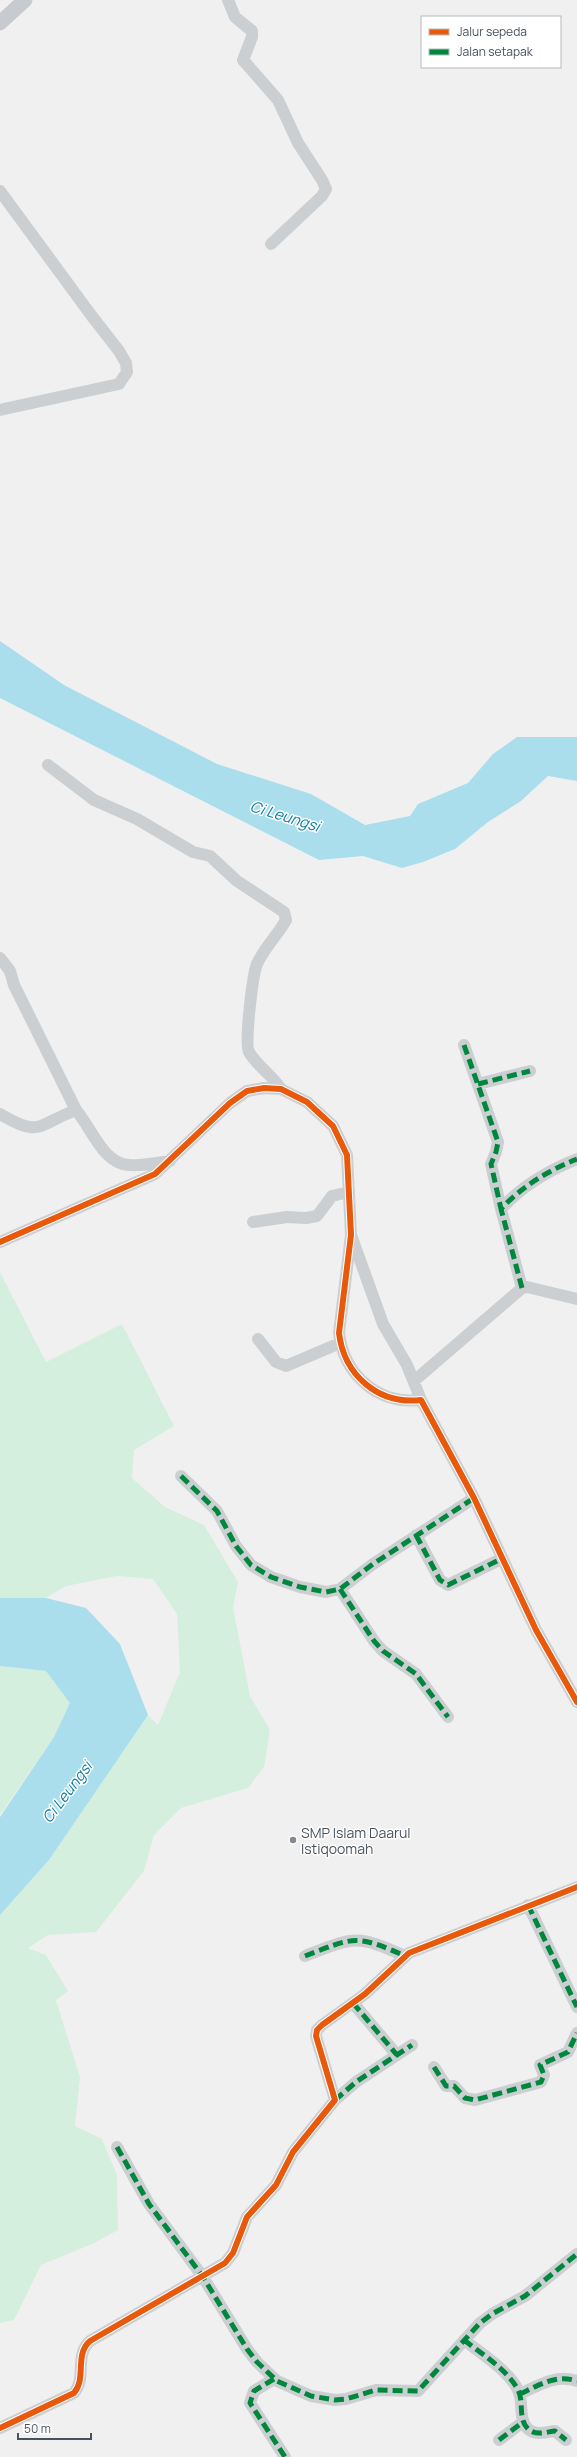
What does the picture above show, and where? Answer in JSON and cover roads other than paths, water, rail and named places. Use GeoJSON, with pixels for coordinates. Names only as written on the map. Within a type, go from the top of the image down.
{"type":"FeatureCollection","features":[{"type":"Feature","properties":{"kind":"main road"},"geometry":{"type":"LineString","coordinates":[[0,23],[25,0]]}},
{"type":"Feature","properties":{"kind":"street"},"geometry":{"type":"LineString","coordinates":[[228,0],[235,17],[252,32],[252,37],[243,60],[278,100],[298,143],[322,180],[326,189],[322,196],[271,244]]}},
{"type":"Feature","properties":{"kind":"street"},"geometry":{"type":"LineString","coordinates":[[0,191],[90,315],[119,351],[126,363],[127,372],[118,384],[0,410]]}},
{"type":"Feature","properties":{"kind":"street"},"geometry":{"type":"LineString","coordinates":[[48,765],[94,800],[136,818],[193,852],[210,856],[237,881],[284,912],[286,920],[264,950],[254,972],[253,993],[246,1036],[248,1052],[272,1075],[281,1089]]}},
{"type":"Feature","properties":{"kind":"street"},"geometry":{"type":"LineString","coordinates":[[0,958],[10,971],[14,985],[76,1110],[106,1152],[117,1162],[129,1165],[170,1162]]}},
{"type":"Feature","properties":{"kind":"street"},"geometry":{"type":"LineString","coordinates":[[464,1044],[498,1142],[491,1164],[501,1209],[522,1288]]}},
{"type":"Feature","properties":{"kind":"street"},"geometry":{"type":"LineString","coordinates":[[478,1084],[530,1071]]}},
{"type":"Feature","properties":{"kind":"street"},"geometry":{"type":"LineString","coordinates":[[0,1242],[139,1182],[170,1162],[239,1096],[256,1089],[281,1089],[307,1102],[332,1126],[347,1155],[351,1234],[340,1329],[340,1343],[348,1363],[366,1385],[375,1392],[402,1401],[421,1400]]}},
{"type":"Feature","properties":{"kind":"street"},"geometry":{"type":"LineString","coordinates":[[0,1114],[18,1124],[32,1128],[76,1110]]}},
{"type":"Feature","properties":{"kind":"street"},"geometry":{"type":"LineString","coordinates":[[501,1209],[520,1191],[558,1167],[577,1159]]}},
{"type":"Feature","properties":{"kind":"street"},"geometry":{"type":"LineString","coordinates":[[253,1222],[287,1217],[306,1218],[317,1216],[332,1196],[349,1192]]}},
{"type":"Feature","properties":{"kind":"street"},"geometry":{"type":"LineString","coordinates":[[351,1234],[383,1324],[414,1381],[421,1400],[474,1498],[536,1630],[577,1702]]}},
{"type":"Feature","properties":{"kind":"street"},"geometry":{"type":"LineString","coordinates":[[414,1381],[522,1288],[527,1287],[577,1299]]}},
{"type":"Feature","properties":{"kind":"street"},"geometry":{"type":"LineString","coordinates":[[258,1339],[276,1362],[286,1366],[340,1343]]}},
{"type":"Feature","properties":{"kind":"street"},"geometry":{"type":"LineString","coordinates":[[181,1476],[212,1505],[245,1559],[258,1570],[271,1577],[300,1587],[326,1592],[340,1589],[416,1535],[474,1498]]}},
{"type":"Feature","properties":{"kind":"street"},"geometry":{"type":"LineString","coordinates":[[416,1535],[440,1580],[448,1585],[501,1558]]}},
{"type":"Feature","properties":{"kind":"street"},"geometry":{"type":"LineString","coordinates":[[340,1589],[374,1641],[384,1651],[416,1674],[448,1716]]}},
{"type":"Feature","properties":{"kind":"street"},"geometry":{"type":"LineString","coordinates":[[335,2100],[319,2049],[317,2030],[353,2003],[405,1956],[486,1924],[528,1905],[577,1887]]}},
{"type":"Feature","properties":{"kind":"street"},"geometry":{"type":"LineString","coordinates":[[528,1905],[577,2007]]}},
{"type":"Feature","properties":{"kind":"street"},"geometry":{"type":"LineString","coordinates":[[305,1956],[350,1940],[362,1940],[377,1943],[405,1956]]}},
{"type":"Feature","properties":{"kind":"street"},"geometry":{"type":"LineString","coordinates":[[353,2003],[397,2055]]}},
{"type":"Feature","properties":{"kind":"street"},"geometry":{"type":"LineString","coordinates":[[434,2067],[446,2086],[454,2086],[465,2098],[475,2100],[541,2082],[544,2075],[540,2065],[568,2052],[577,2033]]}},
{"type":"Feature","properties":{"kind":"street"},"geometry":{"type":"LineString","coordinates":[[0,2427],[74,2393],[81,2384],[83,2352],[90,2341],[203,2277],[230,2258],[247,2217],[276,2185],[293,2152],[335,2100],[356,2082],[412,2045]]}},
{"type":"Feature","properties":{"kind":"street"},"geometry":{"type":"LineString","coordinates":[[117,2147],[149,2204],[203,2277],[247,2349],[257,2362],[274,2379],[296,2391],[335,2400],[346,2399],[376,2390],[415,2392],[447,2361],[464,2340],[492,2314],[525,2296],[577,2254]]}},
{"type":"Feature","properties":{"kind":"street"},"geometry":{"type":"LineString","coordinates":[[464,2340],[506,2375],[520,2394],[523,2422],[533,2432],[555,2431],[566,2440]]}},
{"type":"Feature","properties":{"kind":"street"},"geometry":{"type":"LineString","coordinates":[[520,2394],[555,2379],[564,2378],[577,2381]]}},
{"type":"Feature","properties":{"kind":"street"},"geometry":{"type":"LineString","coordinates":[[274,2379],[254,2391],[250,2403],[284,2457]]}},
{"type":"Feature","properties":{"kind":"street"},"geometry":{"type":"LineString","coordinates":[[499,2440],[523,2422]]}},
{"type":"Feature","properties":{"kind":"water","name":"Ci Leungsi"},"geometry":{"type":"Polygon","coordinates":[[[0,641],[64,685],[217,764],[311,794],[365,825],[410,816],[418,804],[468,783],[493,754],[517,737],[577,737],[577,781],[548,776],[521,801],[488,822],[455,849],[423,862],[402,868],[363,856],[319,860],[0,698],[0,641]]]}},
{"type":"Feature","properties":{"kind":"water","name":"Ci Leungsi"},"geometry":{"type":"Polygon","coordinates":[[[0,1598],[46,1598],[86,1608],[120,1644],[148,1715],[49,1860],[0,1915],[0,1817],[54,1737],[70,1703],[46,1671],[0,1666],[0,1598]]]}},
{"type":"Feature","properties":{"kind":"place","name":"SMP Islam Daarul Istiqoomah"},"geometry":{"type":"Point","coordinates":[293,1840]}}]}
